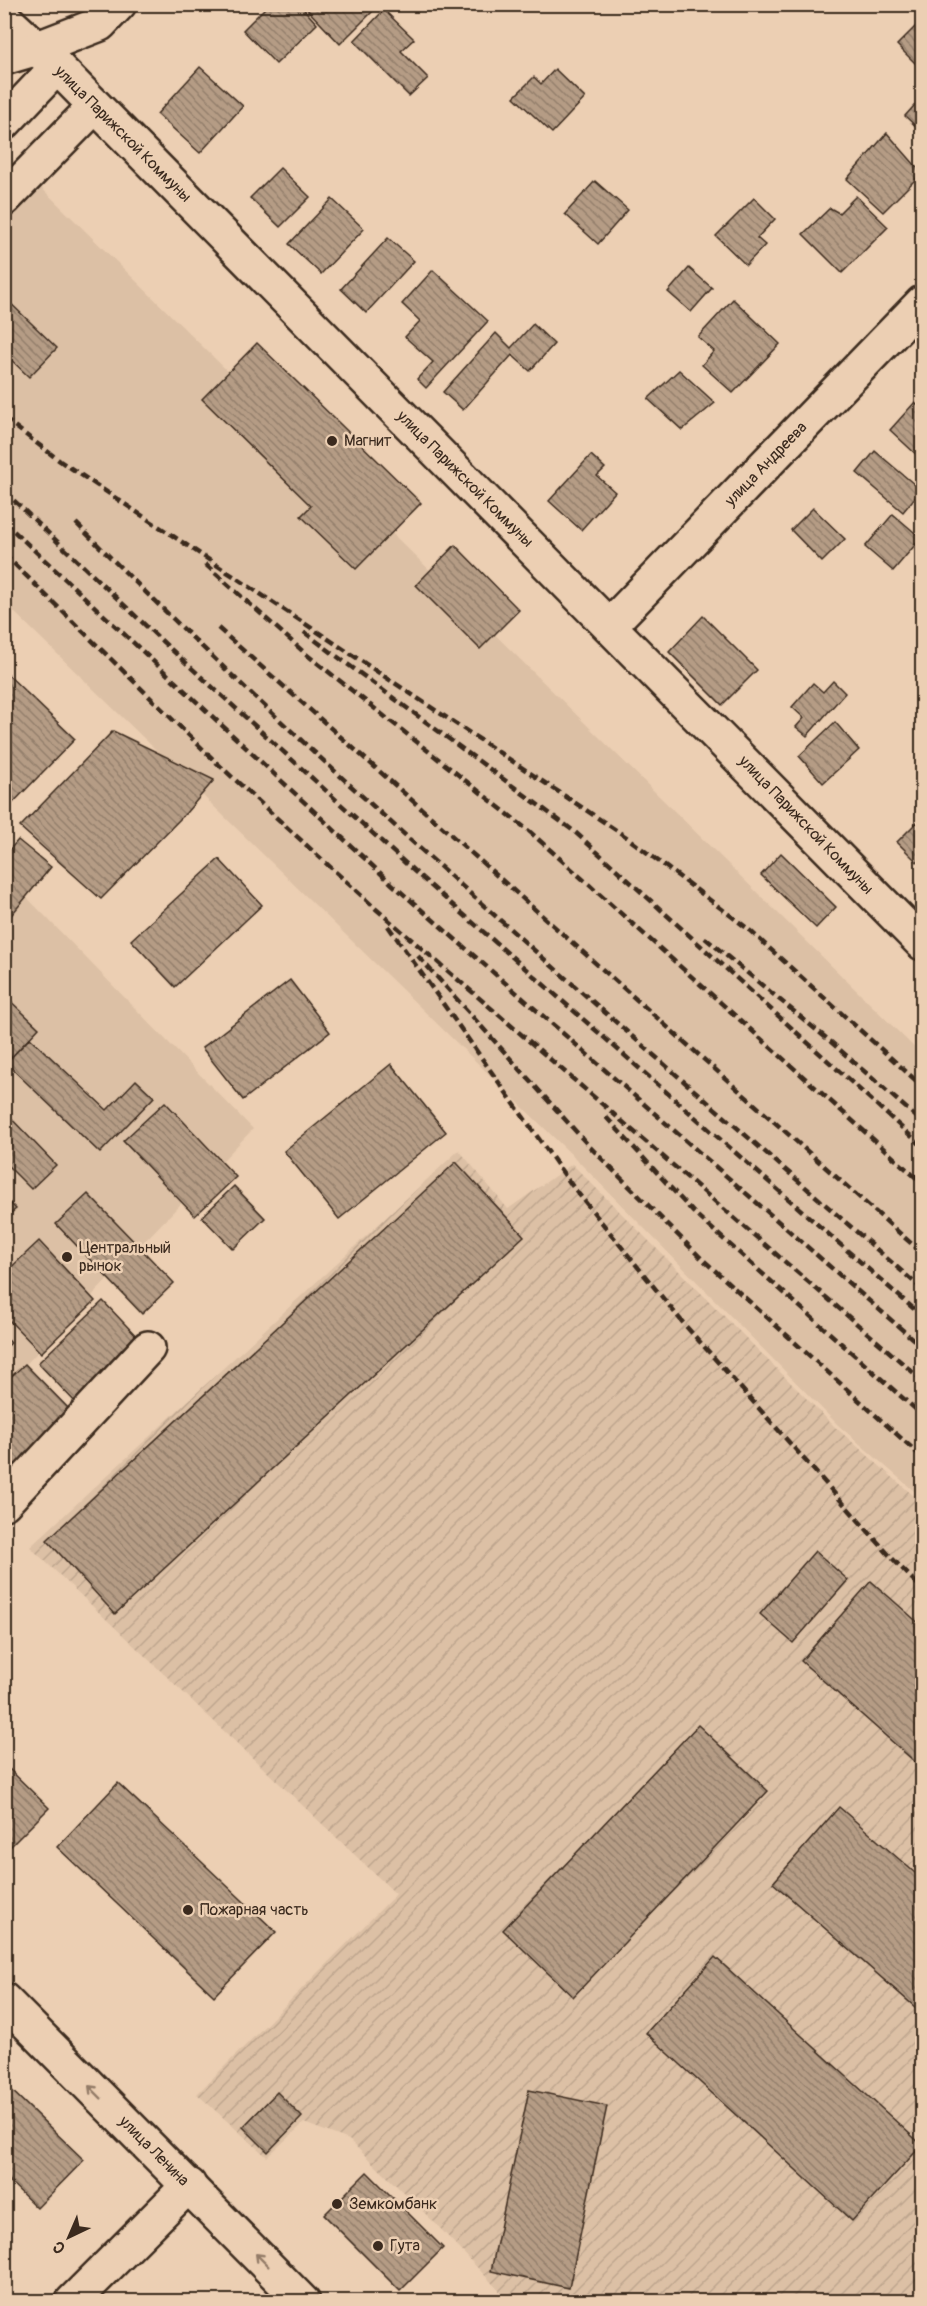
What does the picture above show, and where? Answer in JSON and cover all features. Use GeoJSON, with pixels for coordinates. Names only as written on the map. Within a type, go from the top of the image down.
{"type":"FeatureCollection","features":[{"type":"Feature","properties":{"kind":"street"},"geometry":{"type":"LineString","coordinates":[[4,123],[47,58],[100,24],[119,4]]}},
{"type":"Feature","properties":{"kind":"street","name":"улица Парижской Коммуны"},"geometry":{"type":"LineString","coordinates":[[4,18],[95,106],[922,943]]}},
{"type":"Feature","properties":{"kind":"street"},"geometry":{"type":"LineString","coordinates":[[4,58],[47,58]]}},
{"type":"Feature","properties":{"kind":"street"},"geometry":{"type":"LineString","coordinates":[[4,199],[95,106]]}},
{"type":"Feature","properties":{"kind":"street","name":"улица Андреева"},"geometry":{"type":"LineString","coordinates":[[610,625],[922,303]]}},
{"type":"Feature","properties":{"kind":"street"},"geometry":{"type":"LineString","coordinates":[[4,1503],[148,1348]]}},
{"type":"Feature","properties":{"kind":"street","name":"улица Ленина"},"geometry":{"type":"LineString","coordinates":[[4,2000],[303,2301]]}},
{"type":"Feature","properties":{"kind":"street"},"geometry":{"type":"LineString","coordinates":[[72,2301],[189,2185]]}},
{"type":"Feature","properties":{"kind":"shaded area"},"geometry":{"type":"Polygon","coordinates":[[[4,151],[922,1055],[922,1498],[838,1425],[576,1159],[5,603],[4,151]]]}},
{"type":"Feature","properties":{"kind":"shaded area","name":"Центральный рынок"},"geometry":{"type":"Polygon","coordinates":[[[4,874],[253,1129],[5,1386],[4,1386],[4,874]]]}},
{"type":"Feature","properties":{"kind":"shaded area"},"geometry":{"type":"Polygon","coordinates":[[[459,1150],[508,1209],[572,1164],[834,1426],[922,1503],[922,2301],[509,2301],[436,2224],[349,2140],[304,2123],[267,2157],[197,2094],[396,1894],[30,1547],[459,1150]]]}},
{"type":"Feature","properties":{"kind":"building"},"geometry":{"type":"Polygon","coordinates":[[[269,4],[299,4],[317,24],[276,64],[243,30],[269,4]]]}},
{"type":"Feature","properties":{"kind":"building"},"geometry":{"type":"Polygon","coordinates":[[[302,4],[380,4],[340,44],[302,4]]]}},
{"type":"Feature","properties":{"kind":"building"},"geometry":{"type":"Polygon","coordinates":[[[384,10],[414,39],[401,51],[428,78],[409,96],[354,41],[384,10]]]}},
{"type":"Feature","properties":{"kind":"building"},"geometry":{"type":"Polygon","coordinates":[[[922,22],[922,70],[897,45],[922,22]]]}},
{"type":"Feature","properties":{"kind":"building"},"geometry":{"type":"Polygon","coordinates":[[[200,67],[243,106],[200,153],[157,114],[200,67]]]}},
{"type":"Feature","properties":{"kind":"building"},"geometry":{"type":"Polygon","coordinates":[[[555,69],[585,98],[552,133],[514,97],[534,77],[541,84],[555,69]]]}},
{"type":"Feature","properties":{"kind":"building"},"geometry":{"type":"Polygon","coordinates":[[[922,97],[922,132],[905,116],[922,97]]]}},
{"type":"Feature","properties":{"kind":"building"},"geometry":{"type":"Polygon","coordinates":[[[887,133],[922,173],[883,212],[847,179],[887,133]]]}},
{"type":"Feature","properties":{"kind":"building"},"geometry":{"type":"Polygon","coordinates":[[[280,168],[310,197],[280,227],[250,198],[280,168]]]}},
{"type":"Feature","properties":{"kind":"building"},"geometry":{"type":"Polygon","coordinates":[[[595,181],[628,210],[598,244],[565,214],[595,181]]]}},
{"type":"Feature","properties":{"kind":"building"},"geometry":{"type":"Polygon","coordinates":[[[856,196],[888,227],[842,273],[803,234],[830,208],[839,213],[856,196]]]}},
{"type":"Feature","properties":{"kind":"building"},"geometry":{"type":"Polygon","coordinates":[[[754,198],[775,219],[757,238],[765,245],[746,265],[716,236],[754,198]]]}},
{"type":"Feature","properties":{"kind":"building"},"geometry":{"type":"Polygon","coordinates":[[[332,199],[364,229],[321,274],[289,244],[332,199]]]}},
{"type":"Feature","properties":{"kind":"building"},"geometry":{"type":"Polygon","coordinates":[[[388,238],[414,261],[366,313],[341,289],[388,238]]]}},
{"type":"Feature","properties":{"kind":"building"},"geometry":{"type":"Polygon","coordinates":[[[689,268],[712,288],[691,312],[668,292],[689,268]]]}},
{"type":"Feature","properties":{"kind":"building"},"geometry":{"type":"Polygon","coordinates":[[[433,270],[488,321],[426,388],[417,379],[433,362],[405,337],[420,321],[402,304],[433,270]]]}},
{"type":"Feature","properties":{"kind":"building"},"geometry":{"type":"Polygon","coordinates":[[[4,297],[57,348],[29,377],[4,353],[4,297]]]}},
{"type":"Feature","properties":{"kind":"building"},"geometry":{"type":"Polygon","coordinates":[[[733,299],[780,344],[733,393],[702,365],[714,351],[698,337],[733,299]]]}},
{"type":"Feature","properties":{"kind":"building"},"geometry":{"type":"Polygon","coordinates":[[[533,324],[554,344],[530,371],[512,355],[463,410],[443,392],[496,333],[511,348],[533,324]]]}},
{"type":"Feature","properties":{"kind":"building"},"geometry":{"type":"Polygon","coordinates":[[[257,343],[421,503],[356,569],[301,516],[311,506],[202,399],[257,343]]]}},
{"type":"Feature","properties":{"kind":"building"},"geometry":{"type":"Polygon","coordinates":[[[679,370],[715,403],[682,430],[648,399],[679,370]]]}},
{"type":"Feature","properties":{"kind":"building"},"geometry":{"type":"Polygon","coordinates":[[[915,402],[922,409],[922,456],[920,458],[890,430],[915,402]]]}},
{"type":"Feature","properties":{"kind":"building"},"geometry":{"type":"Polygon","coordinates":[[[875,451],[921,490],[903,512],[857,473],[875,451]]]}},
{"type":"Feature","properties":{"kind":"building"},"geometry":{"type":"Polygon","coordinates":[[[591,455],[605,468],[597,476],[615,492],[581,530],[549,501],[591,455]]]}},
{"type":"Feature","properties":{"kind":"building"},"geometry":{"type":"Polygon","coordinates":[[[813,508],[845,539],[822,562],[791,530],[813,508]]]}},
{"type":"Feature","properties":{"kind":"building"},"geometry":{"type":"Polygon","coordinates":[[[893,514],[921,538],[893,571],[865,547],[893,514]]]}},
{"type":"Feature","properties":{"kind":"building"},"geometry":{"type":"Polygon","coordinates":[[[455,545],[519,610],[480,649],[416,585],[455,545]]]}},
{"type":"Feature","properties":{"kind":"building"},"geometry":{"type":"Polygon","coordinates":[[[703,616],[757,670],[722,705],[669,652],[703,616]]]}},
{"type":"Feature","properties":{"kind":"building"},"geometry":{"type":"Polygon","coordinates":[[[4,671],[75,739],[4,812],[4,671]]]}},
{"type":"Feature","properties":{"kind":"building"},"geometry":{"type":"Polygon","coordinates":[[[833,681],[845,693],[807,736],[796,727],[804,718],[792,707],[813,683],[823,692],[833,681]]]}},
{"type":"Feature","properties":{"kind":"building"},"geometry":{"type":"Polygon","coordinates":[[[835,722],[859,750],[823,783],[799,756],[835,722]]]}},
{"type":"Feature","properties":{"kind":"building"},"geometry":{"type":"Polygon","coordinates":[[[113,731],[214,780],[186,813],[101,899],[20,827],[113,731]]]}},
{"type":"Feature","properties":{"kind":"building"},"geometry":{"type":"Polygon","coordinates":[[[922,817],[922,856],[917,862],[897,842],[922,817]]]}},
{"type":"Feature","properties":{"kind":"building"},"geometry":{"type":"Polygon","coordinates":[[[18,840],[51,867],[8,919],[4,916],[4,856],[18,840]]]}},
{"type":"Feature","properties":{"kind":"building"},"geometry":{"type":"Polygon","coordinates":[[[781,853],[836,907],[816,928],[761,875],[781,853]]]}},
{"type":"Feature","properties":{"kind":"building"},"geometry":{"type":"Polygon","coordinates":[[[219,859],[262,905],[175,987],[131,940],[219,859]]]}},
{"type":"Feature","properties":{"kind":"building"},"geometry":{"type":"Polygon","coordinates":[[[290,980],[330,1032],[243,1100],[202,1048],[290,980]]]}},
{"type":"Feature","properties":{"kind":"building"},"geometry":{"type":"Polygon","coordinates":[[[4,995],[39,1028],[6,1063],[4,1062],[4,995]]]}},
{"type":"Feature","properties":{"kind":"building"},"geometry":{"type":"Polygon","coordinates":[[[30,1038],[107,1110],[136,1080],[154,1097],[100,1153],[6,1063],[30,1038]]]}},
{"type":"Feature","properties":{"kind":"building"},"geometry":{"type":"Polygon","coordinates":[[[391,1064],[446,1132],[339,1219],[284,1151],[391,1064]]]}},
{"type":"Feature","properties":{"kind":"building"},"geometry":{"type":"Polygon","coordinates":[[[165,1102],[236,1177],[195,1216],[123,1141],[165,1102]]]}},
{"type":"Feature","properties":{"kind":"building"},"geometry":{"type":"Polygon","coordinates":[[[4,1111],[56,1165],[31,1189],[4,1162],[4,1111]]]}},
{"type":"Feature","properties":{"kind":"building"},"geometry":{"type":"Polygon","coordinates":[[[456,1162],[524,1236],[115,1614],[47,1540],[456,1162]]]}},
{"type":"Feature","properties":{"kind":"building"},"geometry":{"type":"Polygon","coordinates":[[[234,1186],[265,1218],[233,1249],[202,1217],[234,1186]]]}},
{"type":"Feature","properties":{"kind":"building"},"geometry":{"type":"Polygon","coordinates":[[[88,1194],[174,1283],[142,1314],[56,1224],[88,1194]]]}},
{"type":"Feature","properties":{"kind":"building"},"geometry":{"type":"Polygon","coordinates":[[[4,1197],[16,1209],[4,1219],[4,1197]]]}},
{"type":"Feature","properties":{"kind":"building"},"geometry":{"type":"Polygon","coordinates":[[[39,1241],[95,1301],[41,1353],[4,1315],[4,1274],[39,1241]]]}},
{"type":"Feature","properties":{"kind":"building"},"geometry":{"type":"Polygon","coordinates":[[[103,1301],[141,1341],[76,1403],[38,1363],[103,1301]]]}},
{"type":"Feature","properties":{"kind":"building"},"geometry":{"type":"Polygon","coordinates":[[[4,1336],[11,1343],[4,1349],[4,1336]]]}},
{"type":"Feature","properties":{"kind":"building"},"geometry":{"type":"Polygon","coordinates":[[[25,1364],[73,1413],[7,1476],[4,1474],[4,1383],[25,1364]]]}},
{"type":"Feature","properties":{"kind":"building"},"geometry":{"type":"Polygon","coordinates":[[[815,1551],[848,1580],[793,1643],[760,1614],[815,1551]]]}},
{"type":"Feature","properties":{"kind":"building"},"geometry":{"type":"Polygon","coordinates":[[[871,1581],[922,1626],[922,1768],[801,1661],[871,1581]]]}},
{"type":"Feature","properties":{"kind":"building"},"geometry":{"type":"Polygon","coordinates":[[[698,1725],[768,1791],[573,1997],[503,1930],[698,1725]]]}},
{"type":"Feature","properties":{"kind":"building"},"geometry":{"type":"Polygon","coordinates":[[[4,1764],[49,1808],[4,1853],[4,1764]]]}},
{"type":"Feature","properties":{"kind":"building","name":"Пожарная часть"},"geometry":{"type":"Polygon","coordinates":[[[118,1783],[276,1932],[214,1996],[57,1847],[118,1783]]]}},
{"type":"Feature","properties":{"kind":"building"},"geometry":{"type":"Polygon","coordinates":[[[839,1807],[922,1879],[922,2013],[773,1883],[839,1807]]]}},
{"type":"Feature","properties":{"kind":"building"},"geometry":{"type":"Polygon","coordinates":[[[715,1957],[922,2145],[852,2221],[646,2033],[715,1957]]]}},
{"type":"Feature","properties":{"kind":"building"},"geometry":{"type":"Polygon","coordinates":[[[4,2083],[84,2160],[37,2208],[4,2176],[4,2083]]]}},
{"type":"Feature","properties":{"kind":"building"},"geometry":{"type":"Polygon","coordinates":[[[529,2090],[607,2106],[569,2288],[491,2271],[529,2090]]]}},
{"type":"Feature","properties":{"kind":"building"},"geometry":{"type":"Polygon","coordinates":[[[277,2092],[302,2117],[268,2152],[243,2127],[277,2092]]]}},
{"type":"Feature","properties":{"kind":"building"},"geometry":{"type":"Polygon","coordinates":[[[367,2172],[443,2248],[400,2291],[324,2215],[367,2172]]]}},
{"type":"Feature","properties":{"kind":"railway"},"geometry":{"type":"LineString","coordinates":[[4,418],[60,461],[625,836],[747,928],[922,1086]]}},
{"type":"Feature","properties":{"kind":"railway"},"geometry":{"type":"LineString","coordinates":[[4,491],[162,641],[414,871],[922,1316]]}},
{"type":"Feature","properties":{"kind":"railway"},"geometry":{"type":"LineString","coordinates":[[4,522],[392,884],[922,1347]]}},
{"type":"Feature","properties":{"kind":"railway"},"geometry":{"type":"LineString","coordinates":[[76,523],[178,623],[386,818],[599,1008],[922,1289]]}},
{"type":"Feature","properties":{"kind":"railway"},"geometry":{"type":"LineString","coordinates":[[4,554],[218,764],[376,909],[922,1380]]}},
{"type":"Feature","properties":{"kind":"railway"},"geometry":{"type":"LineString","coordinates":[[205,564],[306,654],[529,831],[922,1183]]}},
{"type":"Feature","properties":{"kind":"railway"},"geometry":{"type":"LineString","coordinates":[[218,628],[922,1253]]}},
{"type":"Feature","properties":{"kind":"railway"},"geometry":{"type":"LineString","coordinates":[[304,632],[575,832],[922,1146]]}},
{"type":"Feature","properties":{"kind":"railway"},"geometry":{"type":"LineString","coordinates":[[388,926],[573,1187],[684,1324],[922,1589]]}},
{"type":"Feature","properties":{"kind":"railway"},"geometry":{"type":"LineString","coordinates":[[705,938],[831,1042],[922,1122]]}},
{"type":"Feature","properties":{"kind":"railway"},"geometry":{"type":"LineString","coordinates":[[418,956],[589,1146],[700,1257],[922,1457]]}},
{"type":"Feature","properties":{"kind":"railway"},"geometry":{"type":"LineString","coordinates":[[606,1117],[693,1212],[922,1415]]}},
{"type":"Feature","properties":{"kind":"place","name":"Магнит"},"geometry":{"type":"Point","coordinates":[332,441]}},
{"type":"Feature","properties":{"kind":"place","name":"Центральный рынок"},"geometry":{"type":"Point","coordinates":[67,1257]}},
{"type":"Feature","properties":{"kind":"place","name":"Пожарная часть"},"geometry":{"type":"Point","coordinates":[188,1910]}},
{"type":"Feature","properties":{"kind":"place","name":"Земкомбанк"},"geometry":{"type":"Point","coordinates":[337,2204]}},
{"type":"Feature","properties":{"kind":"place","name":"Гута"},"geometry":{"type":"Point","coordinates":[378,2246]}}]}
